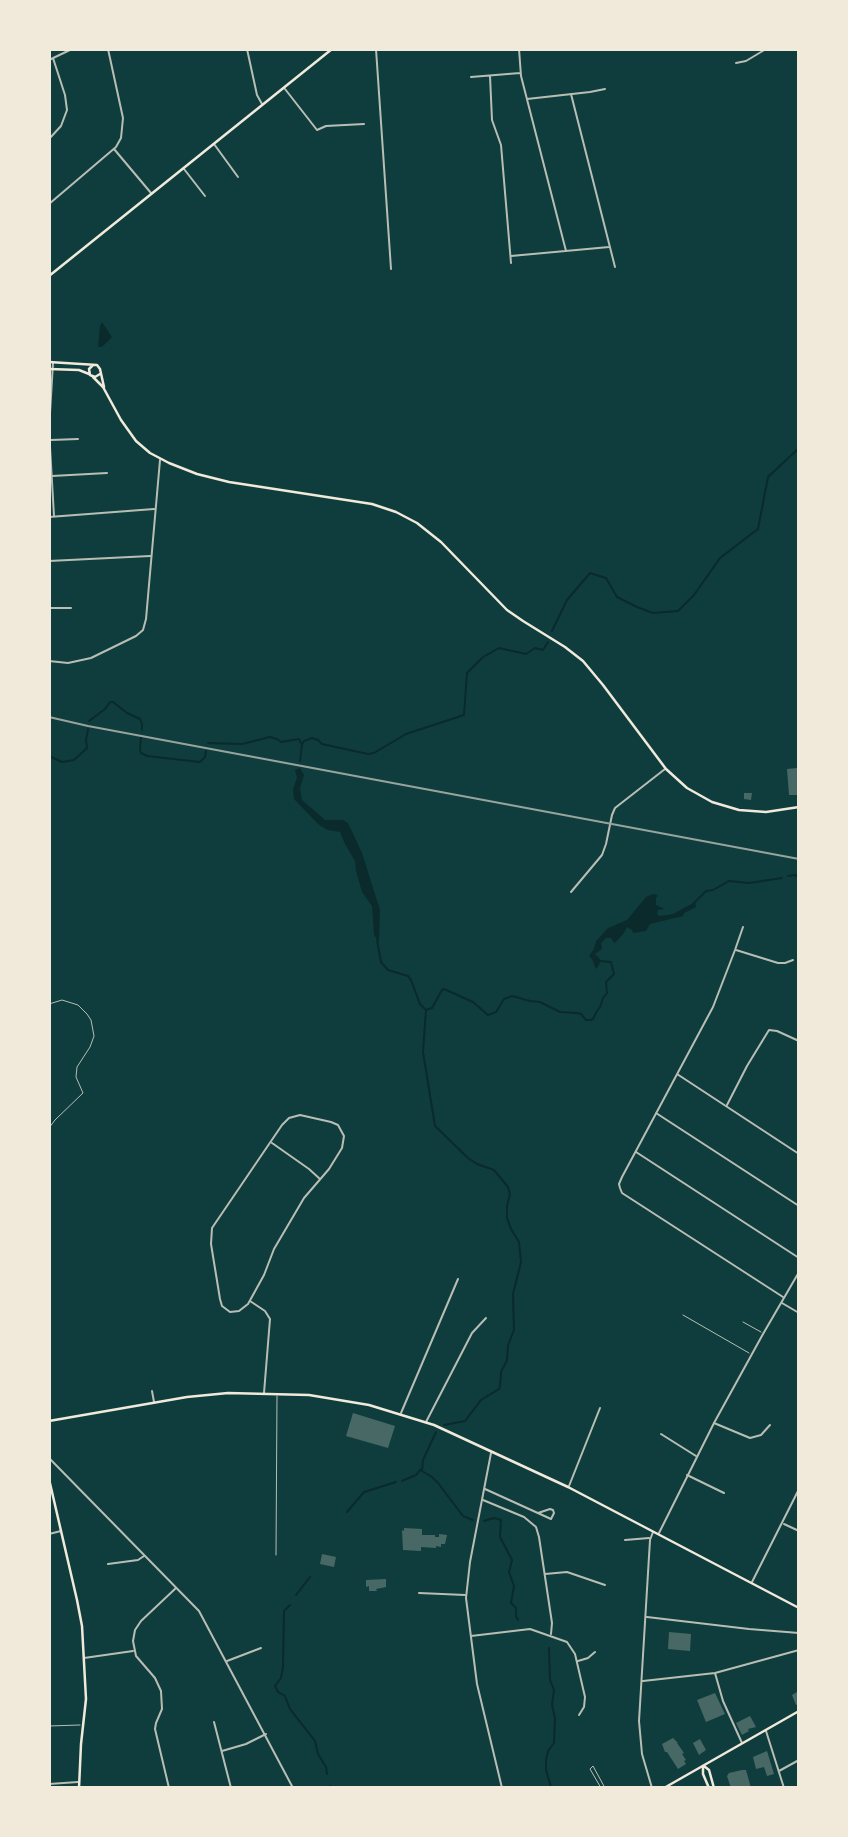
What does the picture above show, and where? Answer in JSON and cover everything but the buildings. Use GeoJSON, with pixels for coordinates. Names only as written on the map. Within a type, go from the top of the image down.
{"type":"FeatureCollection","features":[{"type":"Feature","properties":{"kind":"main road"},"geometry":{"type":"LineString","coordinates":[[49,276],[332,49]]}},
{"type":"Feature","properties":{"kind":"main road"},"geometry":{"type":"LineString","coordinates":[[51,362],[100,367],[105,390]]}},
{"type":"Feature","properties":{"kind":"main road"},"geometry":{"type":"LineString","coordinates":[[95,365],[89,368],[91,375],[105,390],[143,449],[192,472],[224,481],[366,503],[411,519],[430,532],[507,610],[580,658],[666,769],[691,791],[722,806],[756,812],[799,807]]}},
{"type":"Feature","properties":{"kind":"main road"},"geometry":{"type":"LineString","coordinates":[[51,369],[79,370],[98,376],[101,371]]}},
{"type":"Feature","properties":{"kind":"main road"},"geometry":{"type":"LineString","coordinates":[[49,1421],[218,1394],[335,1398],[369,1405],[426,1423],[568,1487],[799,1608]]}},
{"type":"Feature","properties":{"kind":"main road"},"geometry":{"type":"LineString","coordinates":[[49,1479],[80,1613],[86,1699],[79,1788]]}},
{"type":"Feature","properties":{"kind":"main road"},"geometry":{"type":"LineString","coordinates":[[664,1788],[799,1711]]}},
{"type":"Feature","properties":{"kind":"main road"},"geometry":{"type":"LineString","coordinates":[[703,1766],[709,1788]]}},
{"type":"Feature","properties":{"kind":"main road"},"geometry":{"type":"LineString","coordinates":[[703,1766],[709,1770],[714,1788]]}},
{"type":"Feature","properties":{"kind":"street"},"geometry":{"type":"LineString","coordinates":[[49,60],[72,49]]}},
{"type":"Feature","properties":{"kind":"street"},"geometry":{"type":"LineString","coordinates":[[49,204],[114,149],[121,138],[124,122],[108,49]]}},
{"type":"Feature","properties":{"kind":"street"},"geometry":{"type":"LineString","coordinates":[[247,49],[262,105]]}},
{"type":"Feature","properties":{"kind":"street"},"geometry":{"type":"LineString","coordinates":[[376,49],[391,269]]}},
{"type":"Feature","properties":{"kind":"street"},"geometry":{"type":"LineString","coordinates":[[519,49],[527,99],[566,251]]}},
{"type":"Feature","properties":{"kind":"street"},"geometry":{"type":"LineString","coordinates":[[736,63],[746,61],[766,49]]}},
{"type":"Feature","properties":{"kind":"street"},"geometry":{"type":"LineString","coordinates":[[49,139],[61,127],[67,110],[53,58]]}},
{"type":"Feature","properties":{"kind":"street"},"geometry":{"type":"LineString","coordinates":[[471,77],[521,73]]}},
{"type":"Feature","properties":{"kind":"street"},"geometry":{"type":"LineString","coordinates":[[490,76],[492,120],[500,145],[511,263]]}},
{"type":"Feature","properties":{"kind":"street"},"geometry":{"type":"LineString","coordinates":[[284,88],[317,130],[328,126],[364,124]]}},
{"type":"Feature","properties":{"kind":"street"},"geometry":{"type":"LineString","coordinates":[[527,99],[605,89]]}},
{"type":"Feature","properties":{"kind":"street"},"geometry":{"type":"LineString","coordinates":[[571,94],[615,267]]}},
{"type":"Feature","properties":{"kind":"street"},"geometry":{"type":"LineString","coordinates":[[214,144],[238,177]]}},
{"type":"Feature","properties":{"kind":"street"},"geometry":{"type":"LineString","coordinates":[[114,149],[151,194]]}},
{"type":"Feature","properties":{"kind":"street"},"geometry":{"type":"LineString","coordinates":[[183,168],[205,197]]}},
{"type":"Feature","properties":{"kind":"street"},"geometry":{"type":"LineString","coordinates":[[511,256],[610,246]]}},
{"type":"Feature","properties":{"kind":"street"},"geometry":{"type":"LineString","coordinates":[[51,362],[49,440],[54,516]]}},
{"type":"Feature","properties":{"kind":"street"},"geometry":{"type":"LineString","coordinates":[[49,440],[78,439]]}},
{"type":"Feature","properties":{"kind":"street"},"geometry":{"type":"LineString","coordinates":[[49,661],[68,663],[91,658],[142,632],[146,619],[160,459]]}},
{"type":"Feature","properties":{"kind":"street"},"geometry":{"type":"LineString","coordinates":[[51,476],[107,472]]}},
{"type":"Feature","properties":{"kind":"street"},"geometry":{"type":"LineString","coordinates":[[49,517],[155,509]]}},
{"type":"Feature","properties":{"kind":"street"},"geometry":{"type":"LineString","coordinates":[[49,561],[151,556]]}},
{"type":"Feature","properties":{"kind":"street"},"geometry":{"type":"LineString","coordinates":[[49,608],[71,608]]}},
{"type":"Feature","properties":{"kind":"street"},"geometry":{"type":"LineString","coordinates":[[571,892],[606,848],[612,815],[618,805],[666,769]]}},
{"type":"Feature","properties":{"kind":"street"},"geometry":{"type":"LineString","coordinates":[[743,927],[713,1007],[622,1177],[620,1188],[622,1193],[784,1297]]}},
{"type":"Feature","properties":{"kind":"street"},"geometry":{"type":"LineString","coordinates":[[736,950],[778,963],[793,960]]}},
{"type":"Feature","properties":{"kind":"street"},"geometry":{"type":"LineString","coordinates":[[727,1106],[769,1030],[799,1041]]}},
{"type":"Feature","properties":{"kind":"street"},"geometry":{"type":"LineString","coordinates":[[677,1074],[799,1154]]}},
{"type":"Feature","properties":{"kind":"street"},"geometry":{"type":"LineString","coordinates":[[656,1112],[799,1206]]}},
{"type":"Feature","properties":{"kind":"street"},"geometry":{"type":"LineString","coordinates":[[297,1115],[336,1124],[343,1131],[344,1142],[332,1165],[304,1198],[274,1249],[250,1301],[243,1309],[228,1311],[221,1304],[211,1234],[215,1223],[271,1142],[289,1118],[297,1115]]}},
{"type":"Feature","properties":{"kind":"street"},"geometry":{"type":"LineString","coordinates":[[271,1142],[320,1179]]}},
{"type":"Feature","properties":{"kind":"street"},"geometry":{"type":"LineString","coordinates":[[636,1151],[799,1258]]}},
{"type":"Feature","properties":{"kind":"street"},"geometry":{"type":"LineString","coordinates":[[659,1534],[714,1423],[799,1272]]}},
{"type":"Feature","properties":{"kind":"street"},"geometry":{"type":"LineString","coordinates":[[400,1414],[458,1279]]}},
{"type":"Feature","properties":{"kind":"street"},"geometry":{"type":"LineString","coordinates":[[250,1301],[265,1311],[270,1320],[264,1394]]}},
{"type":"Feature","properties":{"kind":"street"},"geometry":{"type":"LineString","coordinates":[[781,1303],[799,1313]]}},
{"type":"Feature","properties":{"kind":"street"},"geometry":{"type":"LineString","coordinates":[[426,1423],[472,1333],[486,1318]]}},
{"type":"Feature","properties":{"kind":"street"},"geometry":{"type":"LineString","coordinates":[[152,1391],[154,1403]]}},
{"type":"Feature","properties":{"kind":"street"},"geometry":{"type":"LineString","coordinates":[[568,1487],[600,1408]]}},
{"type":"Feature","properties":{"kind":"street"},"geometry":{"type":"LineString","coordinates":[[714,1423],[750,1438],[761,1435],[770,1425]]}},
{"type":"Feature","properties":{"kind":"street"},"geometry":{"type":"LineString","coordinates":[[661,1434],[697,1456]]}},
{"type":"Feature","properties":{"kind":"street"},"geometry":{"type":"LineString","coordinates":[[492,1452],[468,1571],[466,1595],[477,1684],[502,1788]]}},
{"type":"Feature","properties":{"kind":"street"},"geometry":{"type":"LineString","coordinates":[[49,1458],[202,1616],[293,1788]]}},
{"type":"Feature","properties":{"kind":"street"},"geometry":{"type":"LineString","coordinates":[[687,1475],[724,1493]]}},
{"type":"Feature","properties":{"kind":"street"},"geometry":{"type":"LineString","coordinates":[[484,1488],[538,1513],[551,1519],[554,1512],[551,1509],[538,1513]]}},
{"type":"Feature","properties":{"kind":"street"},"geometry":{"type":"LineString","coordinates":[[752,1583],[799,1489]]}},
{"type":"Feature","properties":{"kind":"street"},"geometry":{"type":"LineString","coordinates":[[481,1500],[524,1517],[534,1525],[538,1534],[553,1626],[551,1636]]}},
{"type":"Feature","properties":{"kind":"street"},"geometry":{"type":"LineString","coordinates":[[783,1523],[799,1531]]}},
{"type":"Feature","properties":{"kind":"street"},"geometry":{"type":"LineString","coordinates":[[49,1534],[61,1531]]}},
{"type":"Feature","properties":{"kind":"street"},"geometry":{"type":"LineString","coordinates":[[652,1788],[645,1768],[639,1721],[650,1539],[653,1531]]}},
{"type":"Feature","properties":{"kind":"street"},"geometry":{"type":"LineString","coordinates":[[625,1540],[650,1539]]}},
{"type":"Feature","properties":{"kind":"street"},"geometry":{"type":"LineString","coordinates":[[108,1564],[138,1560],[144,1555]]}},
{"type":"Feature","properties":{"kind":"street"},"geometry":{"type":"LineString","coordinates":[[544,1574],[567,1572],[605,1585]]}},
{"type":"Feature","properties":{"kind":"street"},"geometry":{"type":"LineString","coordinates":[[169,1788],[155,1727],[163,1709],[161,1691],[157,1680],[134,1651],[133,1641],[137,1627],[145,1617],[176,1588]]}},
{"type":"Feature","properties":{"kind":"street"},"geometry":{"type":"LineString","coordinates":[[419,1593],[466,1595]]}},
{"type":"Feature","properties":{"kind":"street"},"geometry":{"type":"LineString","coordinates":[[645,1617],[799,1633]]}},
{"type":"Feature","properties":{"kind":"street"},"geometry":{"type":"LineString","coordinates":[[470,1636],[528,1629],[569,1644],[577,1662],[585,1702],[579,1715]]}},
{"type":"Feature","properties":{"kind":"street"},"geometry":{"type":"LineString","coordinates":[[227,1661],[261,1648]]}},
{"type":"Feature","properties":{"kind":"street"},"geometry":{"type":"LineString","coordinates":[[641,1681],[715,1673],[799,1650]]}},
{"type":"Feature","properties":{"kind":"street"},"geometry":{"type":"LineString","coordinates":[[84,1658],[134,1651]]}},
{"type":"Feature","properties":{"kind":"street"},"geometry":{"type":"LineString","coordinates":[[577,1662],[595,1652]]}},
{"type":"Feature","properties":{"kind":"street"},"geometry":{"type":"LineString","coordinates":[[715,1673],[723,1701],[742,1744]]}},
{"type":"Feature","properties":{"kind":"street"},"geometry":{"type":"LineString","coordinates":[[215,1722],[231,1788]]}},
{"type":"Feature","properties":{"kind":"street"},"geometry":{"type":"LineString","coordinates":[[766,1730],[784,1788]]}},
{"type":"Feature","properties":{"kind":"street"},"geometry":{"type":"LineString","coordinates":[[222,1751],[266,1734]]}},
{"type":"Feature","properties":{"kind":"street"},"geometry":{"type":"LineString","coordinates":[[779,1771],[799,1760]]}},
{"type":"Feature","properties":{"kind":"street"},"geometry":{"type":"LineString","coordinates":[[49,1784],[79,1783]]}},
{"type":"Feature","properties":{"kind":"lane"},"geometry":{"type":"LineString","coordinates":[[49,1004],[62,1000],[78,1005],[91,1020],[94,1036],[77,1068],[76,1077],[83,1093],[49,1127]]}},
{"type":"Feature","properties":{"kind":"lane"},"geometry":{"type":"LineString","coordinates":[[683,1315],[751,1354]]}},
{"type":"Feature","properties":{"kind":"lane"},"geometry":{"type":"LineString","coordinates":[[743,1322],[763,1334]]}},
{"type":"Feature","properties":{"kind":"lane"},"geometry":{"type":"LineString","coordinates":[[276,1555],[277,1394]]}},
{"type":"Feature","properties":{"kind":"lane"},"geometry":{"type":"LineString","coordinates":[[49,1726],[83,1725]]}},
{"type":"Feature","properties":{"kind":"lane"},"geometry":{"type":"LineString","coordinates":[[601,1788],[590,1769],[593,1766],[605,1788]]}},
{"type":"Feature","properties":{"kind":"water"},"geometry":{"type":"Polygon","coordinates":[[[102,322],[112,337],[102,347],[98,347],[100,326],[102,322]]]}},
{"type":"Feature","properties":{"kind":"water"},"geometry":{"type":"Polygon","coordinates":[[[300,768],[304,775],[300,788],[302,800],[325,820],[343,820],[348,823],[362,853],[380,910],[379,942],[374,935],[372,906],[362,892],[355,861],[340,832],[319,825],[294,799],[293,789],[297,778],[295,770],[300,768]]]}},
{"type":"Feature","properties":{"kind":"water"},"geometry":{"type":"Polygon","coordinates":[[[658,895],[656,905],[665,909],[658,910],[659,916],[673,914],[695,902],[696,907],[683,916],[650,924],[646,931],[633,933],[627,927],[614,943],[611,938],[606,938],[601,943],[602,949],[595,954],[601,960],[596,969],[589,956],[596,941],[608,928],[627,920],[646,897],[658,895]]]}},
{"type":"Feature","properties":{"kind":"waterway"},"geometry":{"type":"LineString","coordinates":[[552,631],[567,600],[590,573],[606,578],[617,597],[637,607],[653,613],[678,611],[694,595],[720,558],[758,529],[768,477],[799,448]]}},
{"type":"Feature","properties":{"kind":"waterway"},"geometry":{"type":"LineString","coordinates":[[302,745],[304,741],[312,738],[322,744],[374,753],[406,734],[464,715],[467,673],[483,657],[499,648],[526,654],[535,648],[543,650],[548,642]]}},
{"type":"Feature","properties":{"kind":"waterway"},"geometry":{"type":"LineString","coordinates":[[89,721],[113,702],[140,719],[142,730]]}},
{"type":"Feature","properties":{"kind":"waterway"},"geometry":{"type":"LineString","coordinates":[[49,756],[62,762],[74,760],[87,748],[88,729]]}},
{"type":"Feature","properties":{"kind":"waterway"},"geometry":{"type":"LineString","coordinates":[[141,737],[140,750],[147,756],[200,762],[206,751]]}},
{"type":"Feature","properties":{"kind":"waterway"},"geometry":{"type":"LineString","coordinates":[[208,743],[242,744],[270,737],[281,742],[299,739],[302,745],[300,761]]}},
{"type":"Feature","properties":{"kind":"waterway"},"geometry":{"type":"LineString","coordinates":[[788,876],[799,877]]}},
{"type":"Feature","properties":{"kind":"waterway"},"geometry":{"type":"LineString","coordinates":[[694,903],[706,891],[729,881],[749,883],[782,878]]}},
{"type":"Feature","properties":{"kind":"waterway"},"geometry":{"type":"LineString","coordinates":[[377,940],[381,962],[388,970],[408,976],[420,1004],[426,1010],[432,1008],[444,989],[473,1002],[488,1015],[496,1012],[504,999],[512,996],[540,1002],[560,1012],[581,1014],[586,1020],[590,1020],[607,993],[606,982],[614,974],[611,962],[600,961]]}},
{"type":"Feature","properties":{"kind":"waterway"},"geometry":{"type":"LineString","coordinates":[[426,1010],[423,1052],[435,1126],[468,1158],[494,1170],[508,1187],[510,1194],[507,1218],[519,1242],[521,1262],[513,1294],[514,1330],[508,1345],[507,1360],[501,1372],[499,1389],[481,1400],[465,1421],[444,1425]]}},
{"type":"Feature","properties":{"kind":"waterway"},"geometry":{"type":"LineString","coordinates":[[436,1432],[423,1460],[422,1471],[438,1483],[463,1516],[473,1520]]}},
{"type":"Feature","properties":{"kind":"waterway"},"geometry":{"type":"LineString","coordinates":[[402,1481],[416,1475],[421,1469]]}},
{"type":"Feature","properties":{"kind":"waterway"},"geometry":{"type":"LineString","coordinates":[[347,1512],[364,1492],[396,1482]]}},
{"type":"Feature","properties":{"kind":"waterway"},"geometry":{"type":"LineString","coordinates":[[484,1521],[494,1518],[501,1520],[500,1537],[512,1560],[509,1572],[514,1586],[511,1603],[516,1608],[518,1620]]}},
{"type":"Feature","properties":{"kind":"waterway"},"geometry":{"type":"LineString","coordinates":[[296,1595],[310,1577]]}},
{"type":"Feature","properties":{"kind":"waterway"},"geometry":{"type":"LineString","coordinates":[[290,1605],[284,1611],[283,1667],[281,1678],[275,1686],[278,1692],[285,1696],[290,1709],[315,1741],[327,1774]]}},
{"type":"Feature","properties":{"kind":"waterway"},"geometry":{"type":"LineString","coordinates":[[549,1648],[555,1718],[554,1743],[546,1760],[551,1787]]}},
{"type":"Feature","properties":{"kind":"railway"},"geometry":{"type":"LineString","coordinates":[[49,717],[799,859]]}}]}
